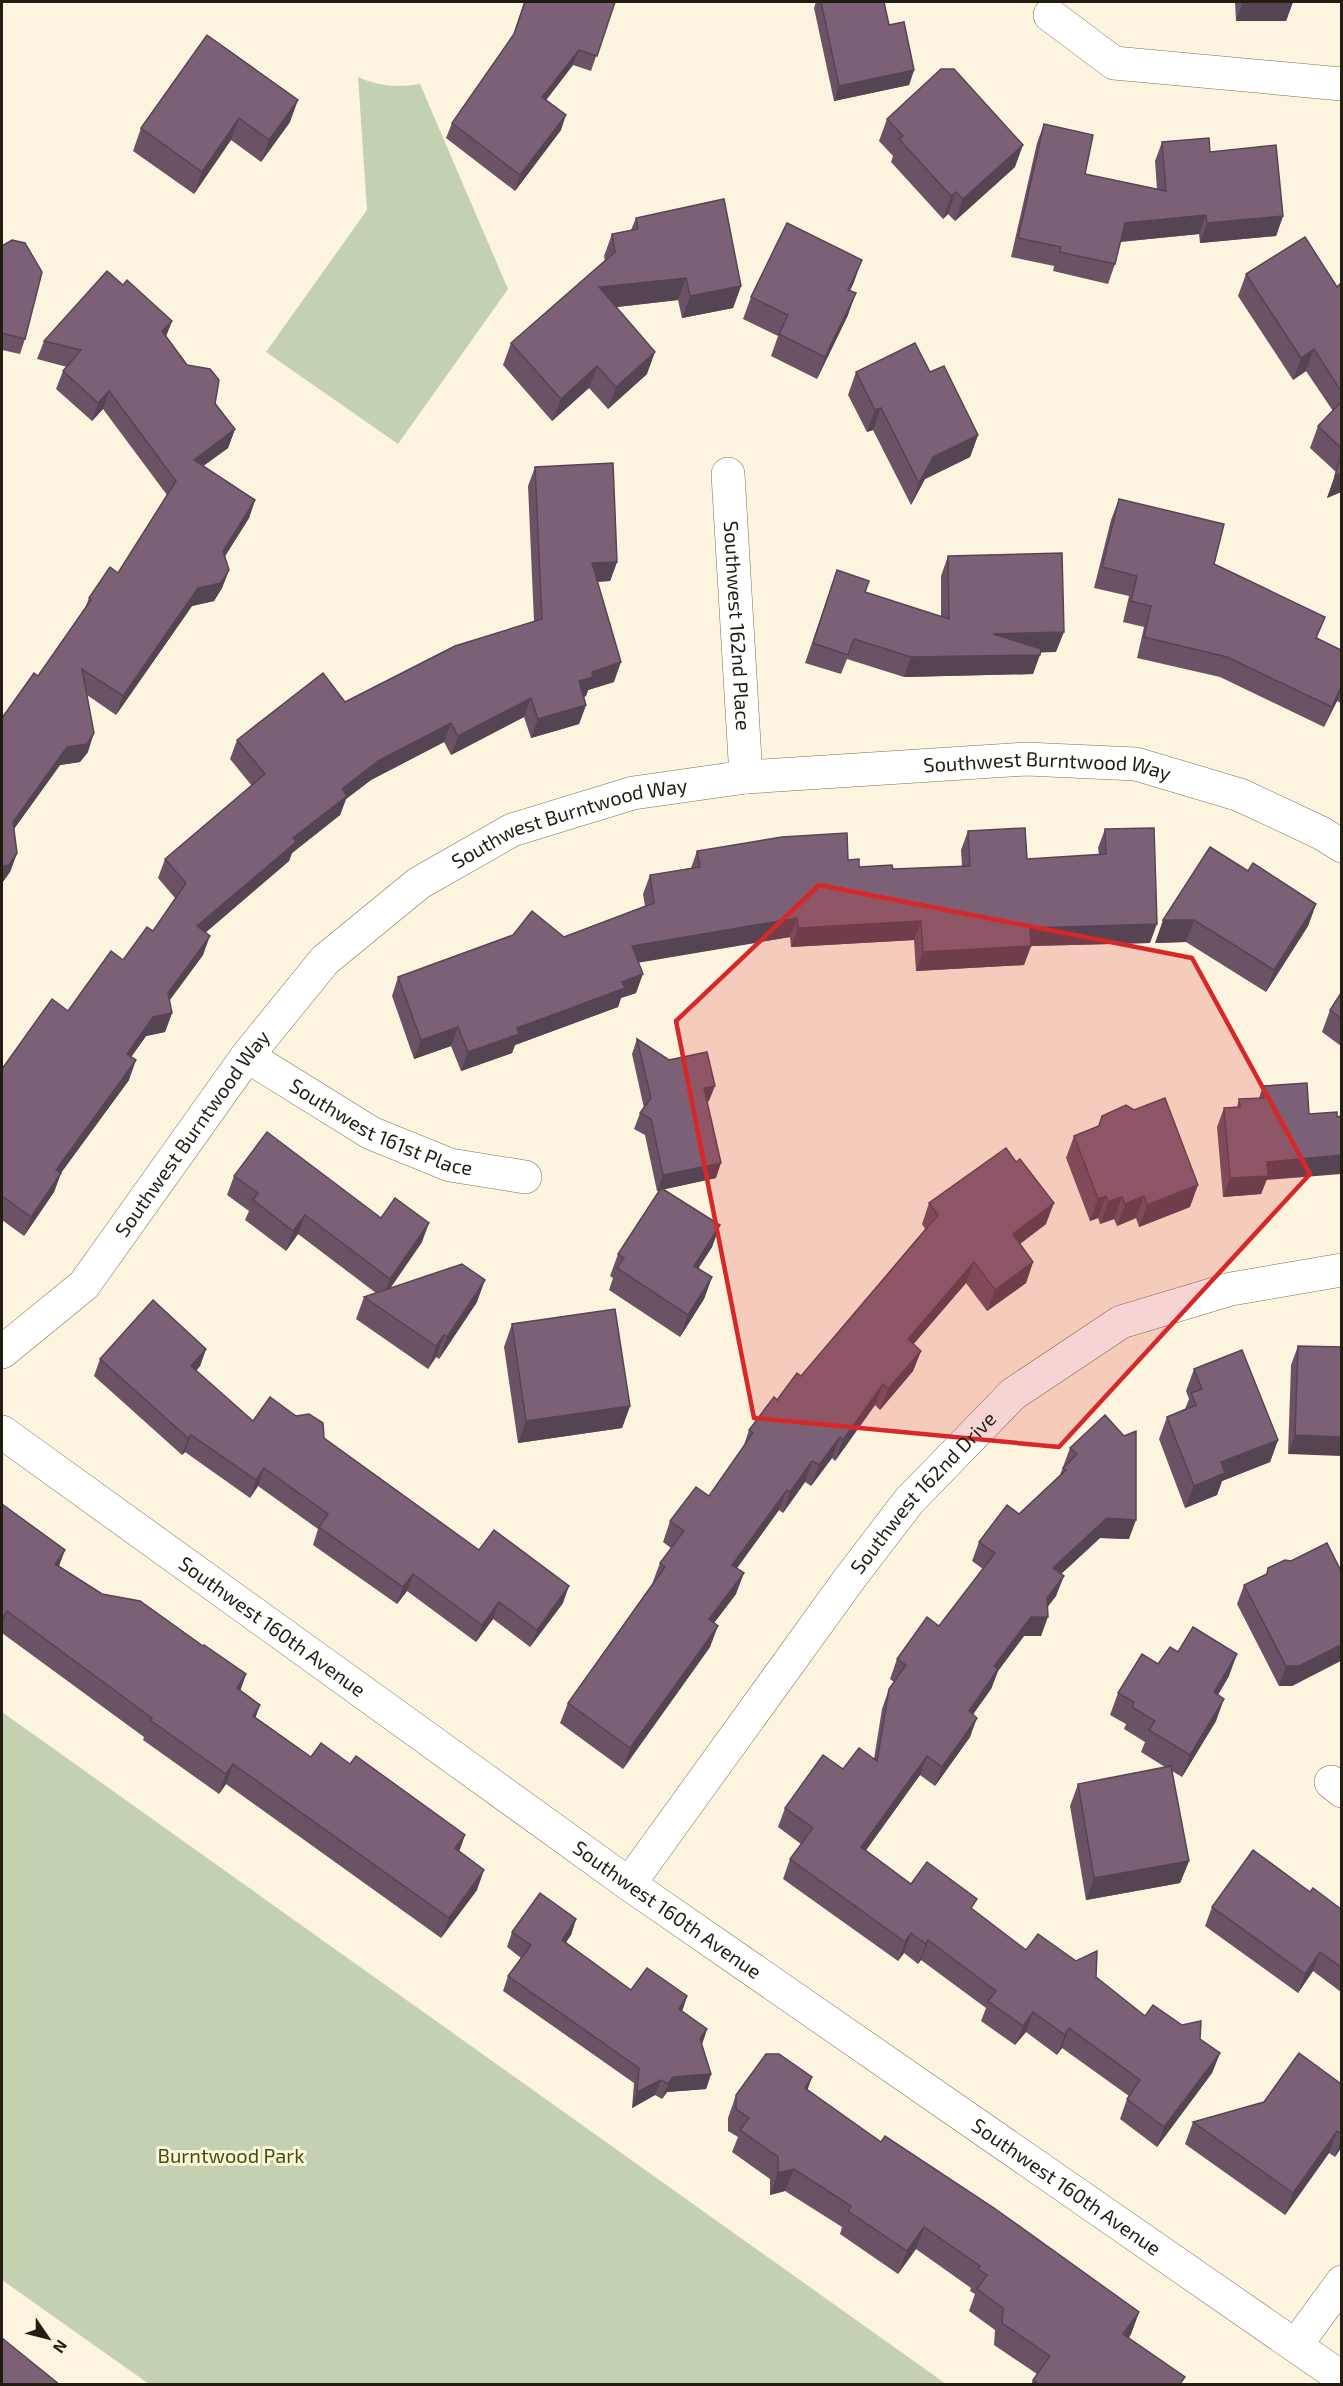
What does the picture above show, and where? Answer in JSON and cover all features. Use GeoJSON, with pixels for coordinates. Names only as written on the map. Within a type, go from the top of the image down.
{"type":"FeatureCollection","features":[{"type":"Feature","properties":{"kind":"street"},"geometry":{"type":"LineString","coordinates":[[1050,15],[1114,63],[1341,84]]}},
{"type":"Feature","properties":{"kind":"street","name":"Southwest 162nd Place"},"geometry":{"type":"LineString","coordinates":[[728,474],[746,777]]}},
{"type":"Feature","properties":{"kind":"street","name":"Southwest Burntwood Way"},"geometry":{"type":"LineString","coordinates":[[2,1352],[84,1285],[247,1056],[325,960],[419,883],[512,830],[633,793],[746,777],[1026,759],[1136,764],[1240,795],[1321,833],[1341,846]]}},
{"type":"Feature","properties":{"kind":"street","name":"Southwest 161st Place"},"geometry":{"type":"LineString","coordinates":[[247,1056],[371,1133],[450,1165],[525,1177]]}},
{"type":"Feature","properties":{"kind":"street","name":"Southwest 162nd Drive"},"geometry":{"type":"LineString","coordinates":[[629,1884],[850,1578],[909,1501],[1013,1394],[1121,1322],[1231,1289],[1341,1270]]}},
{"type":"Feature","properties":{"kind":"street","name":"Southwest 160th Avenue"},"geometry":{"type":"LineString","coordinates":[[2,1432],[629,1884],[1341,2378]]}},
{"type":"Feature","properties":{"kind":"street"},"geometry":{"type":"LineString","coordinates":[[1296,2345],[1341,2282]]}},
{"type":"Feature","properties":{"kind":"highlighted area"},"geometry":{"type":"Polygon","coordinates":[[[819,885],[1192,958],[1310,1174],[1059,1447],[754,1418],[676,1021],[819,885]]]}},
{"type":"Feature","properties":{"kind":"green space"},"geometry":{"type":"Polygon","coordinates":[[[358,77],[388,85],[420,84],[508,289],[398,444],[266,352],[367,210],[358,77]]]}},
{"type":"Feature","properties":{"kind":"green space","name":"Burntwood Park"},"geometry":{"type":"Polygon","coordinates":[[[2,1712],[946,2384],[149,2384],[2,2280],[2,1712]]]}},
{"type":"Feature","properties":{"kind":"building"},"geometry":{"type":"Polygon","coordinates":[[[525,2],[615,2],[597,56],[579,50],[542,97],[566,115],[520,175],[452,123],[514,34],[525,2]]]}},
{"type":"Feature","properties":{"kind":"building"},"geometry":{"type":"Polygon","coordinates":[[[821,2],[884,2],[889,25],[904,22],[914,70],[839,86],[821,2]]]}},
{"type":"Feature","properties":{"kind":"building"},"geometry":{"type":"Polygon","coordinates":[[[207,35],[298,100],[269,140],[239,118],[202,172],[141,128],[207,35]]]}},
{"type":"Feature","properties":{"kind":"building"},"geometry":{"type":"Polygon","coordinates":[[[941,69],[954,69],[1023,145],[963,199],[956,192],[951,196],[899,139],[903,136],[887,119],[941,69]]]}},
{"type":"Feature","properties":{"kind":"building"},"geometry":{"type":"Polygon","coordinates":[[[1044,124],[1093,135],[1085,174],[1166,191],[1162,142],[1209,138],[1210,152],[1276,145],[1283,216],[1207,223],[1206,215],[1125,223],[1115,264],[1060,252],[1061,247],[1018,238],[1044,124]]]}},
{"type":"Feature","properties":{"kind":"building"},"geometry":{"type":"Polygon","coordinates":[[[724,199],[741,286],[690,296],[686,278],[599,287],[655,352],[616,387],[597,366],[561,399],[511,343],[615,252],[612,234],[638,229],[636,218],[724,199]]]}},
{"type":"Feature","properties":{"kind":"building"},"geometry":{"type":"Polygon","coordinates":[[[787,223],[862,260],[848,290],[856,293],[825,357],[779,334],[788,315],[751,297],[787,223]]]}},
{"type":"Feature","properties":{"kind":"building"},"geometry":{"type":"Polygon","coordinates":[[[1305,237],[1337,287],[1341,283],[1341,391],[1314,349],[1301,358],[1246,274],[1305,237]]]}},
{"type":"Feature","properties":{"kind":"building"},"geometry":{"type":"Polygon","coordinates":[[[12,240],[25,243],[42,272],[25,339],[2,333],[2,246],[12,240]]]}},
{"type":"Feature","properties":{"kind":"building"},"geometry":{"type":"Polygon","coordinates":[[[107,271],[123,285],[127,280],[172,321],[162,331],[187,365],[210,369],[219,380],[215,404],[235,429],[194,460],[255,500],[223,551],[229,570],[221,583],[198,588],[123,696],[82,669],[94,733],[87,744],[67,747],[13,822],[17,853],[9,865],[2,866],[2,718],[34,673],[38,676],[91,600],[89,598],[110,567],[118,573],[176,481],[109,391],[98,403],[63,371],[81,350],[44,341],[107,271]]]}},
{"type":"Feature","properties":{"kind":"building"},"geometry":{"type":"Polygon","coordinates":[[[915,343],[930,372],[944,366],[978,435],[933,457],[919,483],[881,408],[875,410],[856,372],[915,343]]]}},
{"type":"Feature","properties":{"kind":"building"},"geometry":{"type":"Polygon","coordinates":[[[1341,402],[1341,448],[1318,426],[1341,402]]]}},
{"type":"Feature","properties":{"kind":"building"},"geometry":{"type":"Polygon","coordinates":[[[1341,456],[1341,473],[1335,476],[1341,456]]]}},
{"type":"Feature","properties":{"kind":"building"},"geometry":{"type":"Polygon","coordinates":[[[613,463],[617,562],[592,563],[621,662],[592,672],[593,677],[579,681],[586,705],[538,719],[531,698],[458,736],[451,723],[378,761],[342,789],[347,796],[293,838],[296,842],[197,926],[210,936],[168,993],[172,1013],[153,1017],[127,1054],[136,1060],[56,1170],[61,1173],[31,1217],[2,1196],[2,1069],[52,999],[68,1011],[111,951],[123,960],[147,927],[153,931],[186,883],[165,859],[265,774],[237,740],[323,673],[345,702],[455,646],[542,619],[535,467],[613,463]]]}},
{"type":"Feature","properties":{"kind":"building"},"geometry":{"type":"Polygon","coordinates":[[[1119,499],[1224,524],[1214,564],[1325,617],[1316,638],[1341,650],[1341,687],[1332,707],[1227,657],[1144,637],[1151,606],[1131,601],[1137,576],[1102,567],[1119,499]]]}},
{"type":"Feature","properties":{"kind":"building"},"geometry":{"type":"Polygon","coordinates":[[[1062,553],[1064,632],[993,634],[1041,649],[1040,655],[911,657],[854,639],[848,655],[813,643],[837,570],[869,581],[865,592],[949,619],[948,556],[1062,553]]]}},
{"type":"Feature","properties":{"kind":"building"},"geometry":{"type":"Polygon","coordinates":[[[1025,828],[1027,859],[1106,854],[1105,829],[1154,828],[1157,924],[1030,928],[1031,946],[923,952],[921,921],[798,928],[797,918],[632,946],[643,974],[622,982],[625,988],[517,1028],[519,1034],[468,1052],[458,1027],[421,1040],[398,977],[513,935],[532,911],[564,937],[654,903],[650,875],[700,867],[697,851],[782,837],[847,833],[848,860],[859,859],[859,867],[892,865],[893,869],[970,866],[968,831],[1025,828]]]}},
{"type":"Feature","properties":{"kind":"building"},"geometry":{"type":"Polygon","coordinates":[[[1210,847],[1248,871],[1253,863],[1316,904],[1274,970],[1194,920],[1163,920],[1210,847]]]}},
{"type":"Feature","properties":{"kind":"building"},"geometry":{"type":"Polygon","coordinates":[[[1341,993],[1341,1018],[1330,1010],[1341,993]]]}},
{"type":"Feature","properties":{"kind":"building"},"geometry":{"type":"Polygon","coordinates":[[[637,1039],[669,1060],[707,1052],[715,1086],[704,1088],[721,1163],[663,1175],[651,1119],[640,1113],[651,1098],[637,1039]]]}},
{"type":"Feature","properties":{"kind":"building"},"geometry":{"type":"Polygon","coordinates":[[[1307,1083],[1309,1114],[1337,1112],[1337,1117],[1341,1116],[1341,1155],[1267,1162],[1268,1176],[1230,1178],[1224,1108],[1240,1107],[1239,1099],[1264,1098],[1263,1086],[1307,1083]]]}},
{"type":"Feature","properties":{"kind":"building"},"geometry":{"type":"Polygon","coordinates":[[[1165,1098],[1198,1185],[1147,1205],[1144,1196],[1125,1204],[1122,1197],[1108,1202],[1106,1196],[1098,1199],[1074,1136],[1099,1126],[1102,1116],[1126,1105],[1134,1110],[1165,1098]]]}},
{"type":"Feature","properties":{"kind":"building"},"geometry":{"type":"Polygon","coordinates":[[[267,1132],[381,1218],[395,1198],[429,1223],[390,1279],[305,1215],[293,1231],[253,1200],[258,1193],[234,1176],[267,1132]]]}},
{"type":"Feature","properties":{"kind":"building"},"geometry":{"type":"Polygon","coordinates":[[[1006,1148],[1016,1162],[1020,1159],[1054,1203],[1013,1234],[1033,1262],[995,1290],[974,1262],[908,1339],[921,1351],[888,1389],[883,1384],[843,1440],[840,1437],[819,1465],[812,1461],[790,1492],[787,1490],[732,1565],[744,1573],[709,1619],[718,1626],[630,1748],[568,1703],[665,1567],[660,1563],[684,1531],[670,1521],[696,1487],[709,1496],[753,1433],[749,1430],[774,1397],[777,1400],[797,1373],[801,1376],[938,1215],[929,1203],[1006,1148]]]}},
{"type":"Feature","properties":{"kind":"building"},"geometry":{"type":"Polygon","coordinates":[[[661,1188],[720,1225],[694,1266],[712,1277],[688,1315],[617,1268],[624,1258],[618,1254],[661,1188]]]}},
{"type":"Feature","properties":{"kind":"building"},"geometry":{"type":"Polygon","coordinates":[[[462,1264],[485,1280],[447,1337],[444,1335],[436,1346],[364,1297],[462,1264]]]}},
{"type":"Feature","properties":{"kind":"building"},"geometry":{"type":"Polygon","coordinates":[[[153,1300],[206,1349],[191,1366],[253,1421],[270,1397],[296,1416],[309,1414],[323,1423],[324,1438],[479,1550],[494,1530],[569,1586],[537,1630],[499,1602],[482,1625],[413,1574],[403,1587],[319,1527],[328,1514],[264,1468],[256,1480],[191,1435],[188,1438],[100,1359],[153,1300]]]}},
{"type":"Feature","properties":{"kind":"building"},"geometry":{"type":"Polygon","coordinates":[[[615,1309],[630,1406],[526,1421],[512,1324],[615,1309]]]}},
{"type":"Feature","properties":{"kind":"building"},"geometry":{"type":"Polygon","coordinates":[[[1298,1346],[1341,1347],[1341,1437],[1295,1435],[1298,1346]]]}},
{"type":"Feature","properties":{"kind":"building"},"geometry":{"type":"Polygon","coordinates":[[[1242,1350],[1278,1440],[1221,1462],[1225,1473],[1194,1486],[1167,1417],[1196,1405],[1191,1393],[1202,1389],[1194,1369],[1242,1350]]]}},
{"type":"Feature","properties":{"kind":"building"},"geometry":{"type":"Polygon","coordinates":[[[1105,1415],[1124,1436],[1136,1431],[1136,1520],[1107,1518],[1053,1568],[1064,1576],[1047,1598],[1048,1617],[1031,1617],[994,1666],[998,1669],[969,1711],[977,1718],[942,1767],[927,1756],[861,1847],[911,1884],[927,1862],[977,1899],[971,1908],[1026,1950],[1038,1934],[1076,1961],[1097,1951],[1096,1977],[1145,2016],[1153,2005],[1182,2025],[1201,2021],[1200,2039],[1220,2053],[1164,2127],[1127,2099],[1140,2080],[1069,2028],[1065,2035],[1033,2012],[1023,2026],[988,2001],[996,1991],[928,1940],[926,1944],[911,1933],[905,1942],[790,1859],[813,1828],[785,1808],[823,1755],[843,1769],[859,1748],[877,1761],[889,1689],[906,1665],[897,1659],[927,1617],[939,1626],[995,1553],[979,1542],[1007,1505],[1019,1514],[1066,1470],[1063,1468],[1077,1454],[1070,1448],[1105,1415]]]}},
{"type":"Feature","properties":{"kind":"building"},"geometry":{"type":"Polygon","coordinates":[[[2,1504],[65,1550],[55,1564],[102,1594],[140,1601],[246,1674],[237,1688],[260,1705],[253,1716],[311,1757],[321,1743],[350,1764],[356,1756],[465,1835],[455,1848],[484,1870],[449,1918],[233,1764],[226,1774],[150,1720],[152,1718],[7,1611],[2,1619],[2,1504]]]}},
{"type":"Feature","properties":{"kind":"building"},"geometry":{"type":"Polygon","coordinates":[[[1327,1543],[1341,1571],[1341,1645],[1299,1666],[1286,1666],[1244,1585],[1267,1574],[1268,1568],[1285,1560],[1291,1561],[1327,1543]]]}},
{"type":"Feature","properties":{"kind":"building"},"geometry":{"type":"Polygon","coordinates":[[[1193,1627],[1237,1654],[1214,1692],[1224,1699],[1190,1755],[1149,1730],[1155,1721],[1132,1707],[1134,1702],[1118,1693],[1142,1654],[1158,1664],[1170,1647],[1178,1652],[1193,1627]]]}},
{"type":"Feature","properties":{"kind":"building"},"geometry":{"type":"Polygon","coordinates":[[[1171,1766],[1189,1861],[1094,1878],[1078,1784],[1171,1766]]]}},
{"type":"Feature","properties":{"kind":"building"},"geometry":{"type":"Polygon","coordinates":[[[1253,1850],[1310,1892],[1313,1888],[1341,1909],[1341,1967],[1320,1952],[1305,1974],[1212,1907],[1253,1850]]]}},
{"type":"Feature","properties":{"kind":"building"},"geometry":{"type":"Polygon","coordinates":[[[540,1893],[576,1919],[562,1940],[631,1990],[647,1968],[687,1996],[679,2009],[707,2029],[700,2039],[711,2074],[673,2077],[668,2084],[661,2080],[637,2092],[639,2068],[508,1976],[531,1945],[512,1932],[540,1893]]]}},
{"type":"Feature","properties":{"kind":"building"},"geometry":{"type":"Polygon","coordinates":[[[1299,2053],[1341,2084],[1341,2134],[1337,2131],[1293,2193],[1193,2122],[1264,2102],[1299,2053]]]}},
{"type":"Feature","properties":{"kind":"building"},"geometry":{"type":"Polygon","coordinates":[[[766,2054],[779,2054],[812,2077],[805,2088],[881,2142],[885,2136],[994,2208],[1139,2312],[1123,2334],[1185,2377],[1179,2385],[1040,2385],[1033,2380],[1050,2356],[1002,2323],[1003,2308],[977,2289],[987,2275],[978,2269],[980,2266],[924,2227],[907,2251],[848,2211],[851,2206],[794,2169],[778,2173],[778,2157],[740,2130],[749,2118],[736,2109],[736,2095],[766,2054]]]}},
{"type":"Feature","properties":{"kind":"building"},"geometry":{"type":"Polygon","coordinates":[[[2,2338],[60,2385],[2,2385],[2,2338]]]}}]}
